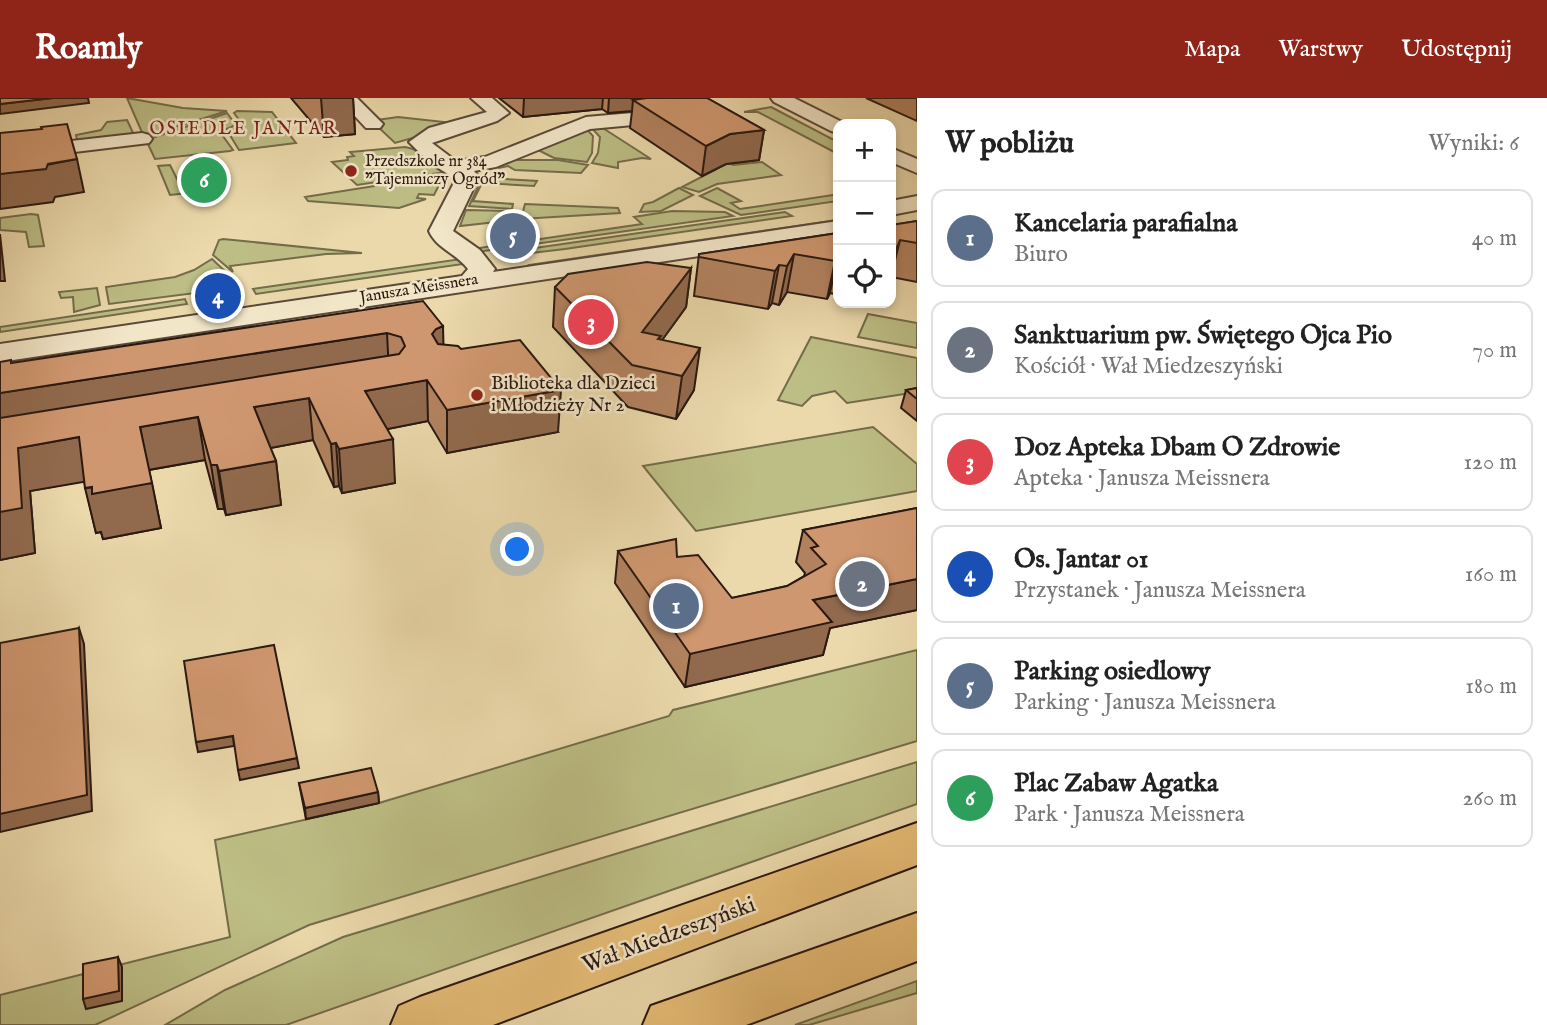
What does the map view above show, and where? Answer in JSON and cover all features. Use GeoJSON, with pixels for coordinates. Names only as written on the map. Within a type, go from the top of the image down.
{"type":"FeatureCollection","features":[{"type":"Feature","properties":{"kind":"main road","name":"Wał Miedzeszyński"},"geometry":{"type":"LineString","coordinates":[[420,1025],[917,844]]}},
{"type":"Feature","properties":{"kind":"main road"},"geometry":{"type":"LineString","coordinates":[[672,1025],[917,937]]}},
{"type":"Feature","properties":{"kind":"street"},"geometry":{"type":"LineString","coordinates":[[347,98],[373,124]]}},
{"type":"Feature","properties":{"kind":"street"},"geometry":{"type":"LineString","coordinates":[[476,275],[471,255],[442,234],[450,209],[468,178],[437,159],[419,140],[499,115],[499,110],[480,98]]}},
{"type":"Feature","properties":{"kind":"street"},"geometry":{"type":"LineString","coordinates":[[780,98],[833,124]]}},
{"type":"Feature","properties":{"kind":"street"},"geometry":{"type":"LineString","coordinates":[[806,98],[850,119]]}},
{"type":"Feature","properties":{"kind":"street"},"geometry":{"type":"LineString","coordinates":[[565,110],[588,123]]}},
{"type":"Feature","properties":{"kind":"street"},"geometry":{"type":"LineString","coordinates":[[452,167],[489,163],[588,123],[643,118]]}},
{"type":"Feature","properties":{"kind":"street"},"geometry":{"type":"LineString","coordinates":[[0,155],[142,139]]}},
{"type":"Feature","properties":{"kind":"street"},"geometry":{"type":"LineString","coordinates":[[896,142],[917,152]]}},
{"type":"Feature","properties":{"kind":"street"},"geometry":{"type":"LineString","coordinates":[[896,156],[917,167]]}},
{"type":"Feature","properties":{"kind":"street"},"geometry":{"type":"LineString","coordinates":[[896,207],[917,203]]}},
{"type":"Feature","properties":{"kind":"street"},"geometry":{"type":"LineString","coordinates":[[896,219],[917,216]]}},
{"type":"Feature","properties":{"kind":"street","name":"Janusza Meissnera"},"geometry":{"type":"LineString","coordinates":[[0,353],[833,218]]}},
{"type":"Feature","properties":{"kind":"street","name":"Janusza Meissnera"},"geometry":{"type":"LineString","coordinates":[[0,341],[833,229]]}},
{"type":"Feature","properties":{"kind":"green space"},"geometry":{"type":"Polygon","coordinates":[[[127,98],[183,108],[227,111],[144,137],[127,98]]]}},
{"type":"Feature","properties":{"kind":"green space"},"geometry":{"type":"Polygon","coordinates":[[[771,107],[833,139],[833,151],[758,112],[744,112],[771,107]]]}},
{"type":"Feature","properties":{"kind":"green space"},"geometry":{"type":"Polygon","coordinates":[[[272,112],[296,143],[239,150],[228,132],[243,125],[234,113],[272,112]]]}},
{"type":"Feature","properties":{"kind":"green space"},"geometry":{"type":"Polygon","coordinates":[[[227,113],[236,125],[220,132],[233,150],[155,159],[146,140],[227,113]]]}},
{"type":"Feature","properties":{"kind":"green space"},"geometry":{"type":"Polygon","coordinates":[[[398,117],[462,124],[395,143],[375,124],[377,120],[398,117]]]}},
{"type":"Feature","properties":{"kind":"green space"},"geometry":{"type":"Polygon","coordinates":[[[127,120],[135,137],[78,144],[76,135],[101,130],[107,122],[127,120]]]}},
{"type":"Feature","properties":{"kind":"green space"},"geometry":{"type":"Polygon","coordinates":[[[595,123],[651,159],[618,162],[618,168],[592,163],[598,153],[600,137],[588,124],[595,123]]]}},
{"type":"Feature","properties":{"kind":"green space"},"geometry":{"type":"Polygon","coordinates":[[[584,126],[593,136],[592,153],[587,162],[554,158],[532,147],[584,126]]]}},
{"type":"Feature","properties":{"kind":"green space"},"geometry":{"type":"Polygon","coordinates":[[[405,147],[413,149],[446,172],[357,185],[332,162],[348,160],[347,157],[354,156],[350,152],[405,147]]]}},
{"type":"Feature","properties":{"kind":"green space"},"geometry":{"type":"Polygon","coordinates":[[[725,159],[733,165],[762,162],[781,175],[717,184],[699,192],[682,187],[715,170],[725,159]]]}},
{"type":"Feature","properties":{"kind":"green space"},"geometry":{"type":"Polygon","coordinates":[[[499,160],[558,160],[588,165],[581,173],[515,170],[508,166],[499,168],[493,164],[499,160]]]}},
{"type":"Feature","properties":{"kind":"green space"},"geometry":{"type":"Polygon","coordinates":[[[170,165],[178,181],[212,178],[218,190],[170,195],[158,166],[170,165]]]}},
{"type":"Feature","properties":{"kind":"green space"},"geometry":{"type":"Polygon","coordinates":[[[444,175],[434,195],[419,194],[417,198],[426,199],[399,208],[308,201],[305,197],[444,175]]]}},
{"type":"Feature","properties":{"kind":"green space"},"geometry":{"type":"Polygon","coordinates":[[[490,178],[537,181],[534,186],[482,183],[473,201],[513,204],[512,209],[469,206],[481,180],[490,178]]]}},
{"type":"Feature","properties":{"kind":"green space"},"geometry":{"type":"Polygon","coordinates":[[[679,188],[693,195],[661,211],[640,212],[644,204],[679,188]]]}},
{"type":"Feature","properties":{"kind":"green space"},"geometry":{"type":"Polygon","coordinates":[[[717,188],[741,201],[731,203],[740,209],[833,195],[833,202],[741,215],[700,196],[717,188]]]}},
{"type":"Feature","properties":{"kind":"green space"},"geometry":{"type":"Polygon","coordinates":[[[525,204],[618,208],[620,213],[521,219],[525,204]]]}},
{"type":"Feature","properties":{"kind":"green space"},"geometry":{"type":"Polygon","coordinates":[[[466,210],[516,211],[515,220],[460,226],[466,210]]]}},
{"type":"Feature","properties":{"kind":"green space"},"geometry":{"type":"Polygon","coordinates":[[[672,211],[725,212],[733,216],[477,252],[472,249],[642,224],[634,217],[672,211]]]}},
{"type":"Feature","properties":{"kind":"green space"},"geometry":{"type":"Polygon","coordinates":[[[785,212],[792,216],[565,249],[523,254],[514,251],[785,212]]]}},
{"type":"Feature","properties":{"kind":"green space"},"geometry":{"type":"Polygon","coordinates":[[[38,215],[44,246],[29,247],[26,232],[0,230],[0,218],[38,215]]]}},
{"type":"Feature","properties":{"kind":"green space"},"geometry":{"type":"Polygon","coordinates":[[[833,221],[533,270],[529,265],[833,221]]]}},
{"type":"Feature","properties":{"kind":"green space"},"geometry":{"type":"Polygon","coordinates":[[[219,240],[362,253],[326,254],[230,266],[233,272],[213,255],[219,240]]]}},
{"type":"Feature","properties":{"kind":"green space"},"geometry":{"type":"Polygon","coordinates":[[[212,259],[227,273],[235,288],[109,304],[106,287],[175,277],[212,259]]]}},
{"type":"Feature","properties":{"kind":"green space"},"geometry":{"type":"Polygon","coordinates":[[[461,259],[463,264],[256,294],[253,289],[461,259]]]}},
{"type":"Feature","properties":{"kind":"green space"},"geometry":{"type":"Polygon","coordinates":[[[97,288],[100,305],[74,312],[73,297],[61,298],[59,292],[97,288]]]}},
{"type":"Feature","properties":{"kind":"green space"},"geometry":{"type":"Polygon","coordinates":[[[185,299],[187,304],[0,332],[0,327],[185,299]]]}},
{"type":"Feature","properties":{"kind":"green space"},"geometry":{"type":"Polygon","coordinates":[[[868,314],[917,323],[917,348],[858,337],[868,314]]]}},
{"type":"Feature","properties":{"kind":"green space"},"geometry":{"type":"Polygon","coordinates":[[[811,337],[917,358],[917,392],[847,403],[835,391],[812,396],[802,406],[778,400],[811,337]]]}},
{"type":"Feature","properties":{"kind":"green space"},"geometry":{"type":"Polygon","coordinates":[[[873,427],[917,464],[917,491],[696,531],[643,466],[873,427]]]}},
{"type":"Feature","properties":{"kind":"green space"},"geometry":{"type":"Polygon","coordinates":[[[917,650],[917,741],[309,925],[95,1025],[0,1025],[0,995],[230,937],[215,840],[379,803],[669,716],[673,710],[917,650]]]}},
{"type":"Feature","properties":{"kind":"green space"},"geometry":{"type":"Polygon","coordinates":[[[917,762],[917,804],[286,1025],[165,1025],[225,990],[343,937],[917,762]]]}},
{"type":"Feature","properties":{"kind":"green space"},"geometry":{"type":"Polygon","coordinates":[[[917,981],[917,993],[809,1025],[795,1025],[917,981]]]}},
{"type":"Feature","properties":{"kind":"building"},"geometry":{"type":"Polygon","coordinates":[[[0,98],[53,98],[0,104],[0,98]]]}},
{"type":"Feature","properties":{"kind":"building"},"geometry":{"type":"Polygon","coordinates":[[[707,98],[764,130],[730,134],[706,146],[633,100],[707,98]]]}},
{"type":"Feature","properties":{"kind":"building"},"geometry":{"type":"Polygon","coordinates":[[[67,124],[77,159],[48,164],[46,169],[0,174],[0,133],[67,124]]]}},
{"type":"Feature","properties":{"kind":"building"},"geometry":{"type":"Polygon","coordinates":[[[917,221],[917,243],[900,240],[896,250],[896,224],[917,221]]]}},
{"type":"Feature","properties":{"kind":"building"},"geometry":{"type":"Polygon","coordinates":[[[833,234],[833,261],[794,254],[787,266],[779,265],[775,271],[699,257],[699,254],[833,234]]]}},
{"type":"Feature","properties":{"kind":"building"},"geometry":{"type":"Polygon","coordinates":[[[647,262],[691,268],[642,332],[661,336],[658,339],[700,348],[682,376],[632,365],[555,287],[568,274],[647,262]]]}},
{"type":"Feature","properties":{"kind":"building"},"geometry":{"type":"Polygon","coordinates":[[[423,301],[443,326],[432,334],[438,344],[458,346],[461,349],[520,340],[561,390],[447,410],[427,380],[365,391],[393,439],[339,449],[336,443],[331,444],[309,398],[254,407],[276,461],[219,471],[217,465],[211,465],[198,417],[140,427],[152,483],[92,494],[92,487],[85,488],[79,437],[18,448],[22,508],[0,512],[0,418],[399,354],[405,346],[401,337],[387,333],[0,393],[0,362],[11,360],[11,363],[423,301]]]}},
{"type":"Feature","properties":{"kind":"building"},"geometry":{"type":"Polygon","coordinates":[[[917,388],[917,399],[906,390],[917,388]]]}},
{"type":"Feature","properties":{"kind":"building"},"geometry":{"type":"Polygon","coordinates":[[[917,508],[917,579],[813,600],[832,622],[690,654],[618,551],[676,539],[677,557],[698,555],[732,598],[787,586],[826,564],[811,548],[818,546],[803,530],[917,508]]]}},
{"type":"Feature","properties":{"kind":"building"},"geometry":{"type":"Polygon","coordinates":[[[79,628],[87,795],[0,814],[0,643],[79,628]]]}},
{"type":"Feature","properties":{"kind":"building"},"geometry":{"type":"Polygon","coordinates":[[[274,645],[297,758],[238,770],[233,736],[196,742],[184,661],[274,645]]]}},
{"type":"Feature","properties":{"kind":"building"},"geometry":{"type":"Polygon","coordinates":[[[371,768],[378,792],[305,808],[299,783],[371,768]]]}},
{"type":"Feature","properties":{"kind":"building"},"geometry":{"type":"Polygon","coordinates":[[[118,957],[119,991],[83,999],[83,964],[118,957]]]}},
{"type":"Feature","properties":{"kind":"place","name":"Przedszkole nr 384 \"Tajemniczy Ogród\""},"geometry":{"type":"Point","coordinates":[351,171]}},
{"type":"Feature","properties":{"kind":"place","name":"Plac Zabaw Agatka"},"geometry":{"type":"Point","coordinates":[204,180]}},
{"type":"Feature","properties":{"kind":"place","name":"Parking osiedlowy"},"geometry":{"type":"Point","coordinates":[513,236]}},
{"type":"Feature","properties":{"kind":"place","name":"Os. Jantar 01"},"geometry":{"type":"Point","coordinates":[218,296]}},
{"type":"Feature","properties":{"kind":"place","name":"Doz Apteka Dbam O Zdrowie"},"geometry":{"type":"Point","coordinates":[591,322]}},
{"type":"Feature","properties":{"kind":"place","name":"Biblioteka dla Dzieci i Młodzieży Nr 2"},"geometry":{"type":"Point","coordinates":[477,395]}},
{"type":"Feature","properties":{"kind":"place","name":"Sanktuarium pw. Świętego Ojca Pio"},"geometry":{"type":"Point","coordinates":[862,584]}},
{"type":"Feature","properties":{"kind":"place","name":"Kancelaria parafialna"},"geometry":{"type":"Point","coordinates":[676,606]}},
{"type":"Feature","properties":{"kind":"district","name":"OSIEDLE JANTAR"},"geometry":{"type":"Point","coordinates":[244,129]}}]}
